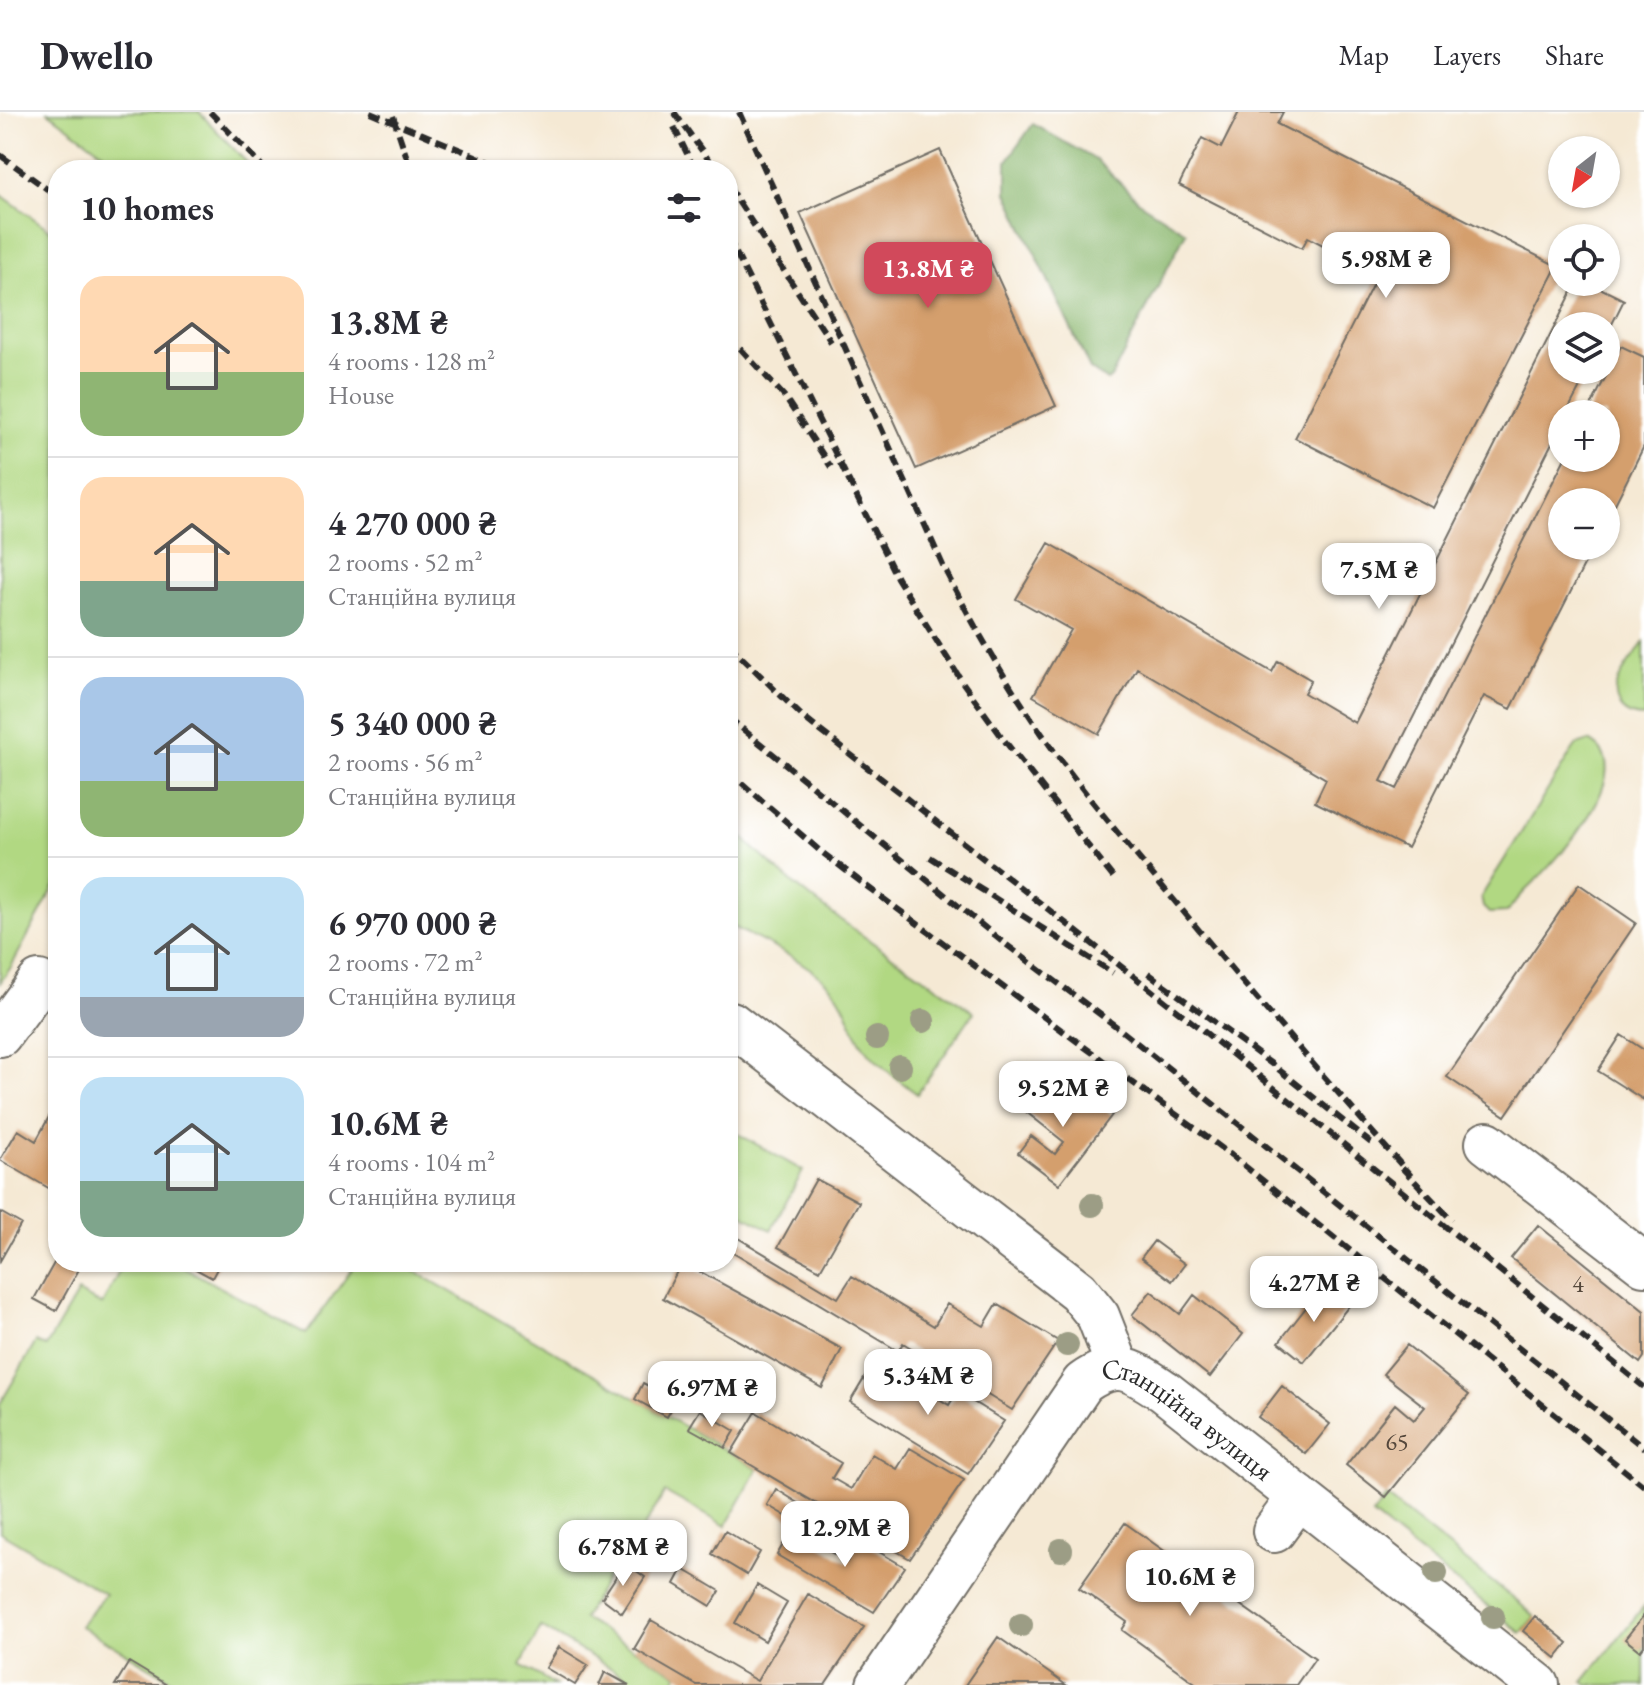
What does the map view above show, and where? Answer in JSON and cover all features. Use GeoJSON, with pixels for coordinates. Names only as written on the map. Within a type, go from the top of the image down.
{"type":"FeatureCollection","features":[{"type":"Feature","properties":{"kind":"street"},"geometry":{"type":"LineString","coordinates":[[0,1035],[39,982]]}},
{"type":"Feature","properties":{"kind":"street"},"geometry":{"type":"LineString","coordinates":[[738,1028],[1078,1291],[1098,1316],[1118,1367]]}},
{"type":"Feature","properties":{"kind":"street"},"geometry":{"type":"LineString","coordinates":[[1487,1143],[1644,1264]]}},
{"type":"Feature","properties":{"kind":"street","name":"Станційна вулиця"},"geometry":{"type":"LineString","coordinates":[[878,1685],[1083,1383],[1100,1371],[1118,1367],[1139,1374],[1164,1391],[1538,1685]]}},
{"type":"Feature","properties":{"kind":"street"},"geometry":{"type":"LineString","coordinates":[[1274,1531],[1299,1497]]}},
{"type":"Feature","properties":{"kind":"green space"},"geometry":{"type":"Polygon","coordinates":[[[48,112],[199,112],[245,160],[113,160],[48,112]]]}},
{"type":"Feature","properties":{"kind":"green space"},"geometry":{"type":"Polygon","coordinates":[[[1033,124],[1096,160],[1143,205],[1186,232],[1107,381],[1090,369],[1007,193],[1007,161],[1033,124]]]}},
{"type":"Feature","properties":{"kind":"green space"},"geometry":{"type":"Polygon","coordinates":[[[0,194],[48,229],[48,899],[0,983],[0,194]]]}},
{"type":"Feature","properties":{"kind":"green space"},"geometry":{"type":"Polygon","coordinates":[[[1644,642],[1644,717],[1623,710],[1616,691],[1622,674],[1644,642]]]}},
{"type":"Feature","properties":{"kind":"green space"},"geometry":{"type":"Polygon","coordinates":[[[1589,741],[1603,754],[1606,772],[1601,793],[1589,815],[1556,859],[1506,912],[1489,913],[1483,907],[1481,897],[1569,756],[1577,745],[1589,741]]]}},
{"type":"Feature","properties":{"kind":"green space"},"geometry":{"type":"Polygon","coordinates":[[[738,832],[814,900],[974,1012],[917,1094],[868,1051],[841,1000],[827,983],[787,954],[738,929],[738,832]]]}},
{"type":"Feature","properties":{"kind":"green space"},"geometry":{"type":"Polygon","coordinates":[[[738,1134],[803,1171],[771,1230],[738,1212],[738,1134]]]}},
{"type":"Feature","properties":{"kind":"green space"},"geometry":{"type":"Polygon","coordinates":[[[119,1272],[192,1272],[306,1334],[350,1272],[416,1272],[758,1469],[726,1526],[665,1492],[625,1559],[620,1556],[583,1619],[678,1675],[672,1685],[639,1685],[541,1627],[521,1665],[555,1685],[181,1685],[80,1626],[105,1594],[0,1532],[0,1404],[36,1342],[46,1347],[78,1292],[102,1305],[119,1272]]]}},
{"type":"Feature","properties":{"kind":"green space"},"geometry":{"type":"Polygon","coordinates":[[[1386,1497],[1535,1616],[1521,1633],[1372,1515],[1386,1497]]]}},
{"type":"Feature","properties":{"kind":"green space"},"geometry":{"type":"Polygon","coordinates":[[[1644,1606],[1644,1685],[1588,1685],[1583,1682],[1644,1606]]]}},
{"type":"Feature","properties":{"kind":"building"},"geometry":{"type":"Polygon","coordinates":[[[1239,112],[1283,112],[1277,124],[1548,261],[1548,284],[1433,508],[1295,438],[1378,274],[1308,237],[1302,248],[1179,185],[1202,138],[1221,148],[1239,112]]]}},
{"type":"Feature","properties":{"kind":"building"},"geometry":{"type":"Polygon","coordinates":[[[940,150],[1056,406],[916,469],[800,213],[940,150]]]}},
{"type":"Feature","properties":{"kind":"building"},"geometry":{"type":"Polygon","coordinates":[[[1570,296],[1616,296],[1624,300],[1618,312],[1562,312],[1570,296]]]}},
{"type":"Feature","properties":{"kind":"building"},"geometry":{"type":"Polygon","coordinates":[[[1548,340],[1548,384],[1582,384],[1573,400],[1548,400],[1548,451],[1381,781],[1397,789],[1548,491],[1548,560],[1587,560],[1511,709],[1484,696],[1407,848],[1315,802],[1326,779],[1137,668],[1099,734],[1033,696],[1071,630],[1016,599],[1049,543],[1272,672],[1278,661],[1311,680],[1304,693],[1355,723],[1548,340]]]}},
{"type":"Feature","properties":{"kind":"building"},"geometry":{"type":"Polygon","coordinates":[[[1621,346],[1644,357],[1644,446],[1620,494],[1620,488],[1550,488],[1558,472],[1620,472],[1620,400],[1594,400],[1602,384],[1620,384],[1621,346]]]}},
{"type":"Feature","properties":{"kind":"building"},"geometry":{"type":"Polygon","coordinates":[[[1579,884],[1636,923],[1505,1116],[1447,1077],[1579,884]]]}},
{"type":"Feature","properties":{"kind":"building"},"geometry":{"type":"Polygon","coordinates":[[[1621,1035],[1644,1050],[1644,1100],[1598,1071],[1621,1035]]]}},
{"type":"Feature","properties":{"kind":"building"},"geometry":{"type":"Polygon","coordinates":[[[1069,1082],[1112,1115],[1059,1184],[1018,1153],[1031,1136],[1055,1154],[1064,1142],[1020,1107],[1034,1089],[1053,1103],[1069,1082]]]}},
{"type":"Feature","properties":{"kind":"building"},"geometry":{"type":"Polygon","coordinates":[[[48,1119],[48,1188],[0,1160],[18,1130],[36,1141],[48,1119]]]}},
{"type":"Feature","properties":{"kind":"building"},"geometry":{"type":"Polygon","coordinates":[[[816,1179],[859,1202],[820,1270],[778,1247],[816,1179]]]}},
{"type":"Feature","properties":{"kind":"building"},"geometry":{"type":"Polygon","coordinates":[[[0,1212],[21,1224],[0,1261],[0,1212]]]}},
{"type":"Feature","properties":{"kind":"building"},"geometry":{"type":"Polygon","coordinates":[[[1538,1225],[1644,1311],[1644,1357],[1640,1363],[1511,1258],[1538,1225]]]}},
{"type":"Feature","properties":{"kind":"building"},"geometry":{"type":"Polygon","coordinates":[[[738,1238],[838,1298],[852,1276],[934,1326],[947,1304],[984,1326],[997,1304],[1058,1341],[1012,1410],[903,1343],[898,1351],[738,1255],[738,1238]]]}},
{"type":"Feature","properties":{"kind":"building"},"geometry":{"type":"Polygon","coordinates":[[[1154,1241],[1185,1264],[1172,1281],[1141,1258],[1154,1241]]]}},
{"type":"Feature","properties":{"kind":"building"},"geometry":{"type":"Polygon","coordinates":[[[49,1272],[77,1272],[56,1311],[34,1299],[49,1272]]]}},
{"type":"Feature","properties":{"kind":"building"},"geometry":{"type":"Polygon","coordinates":[[[201,1272],[215,1272],[212,1278],[201,1272]]]}},
{"type":"Feature","properties":{"kind":"building"},"geometry":{"type":"Polygon","coordinates":[[[677,1272],[700,1272],[842,1349],[822,1388],[663,1298],[677,1272]]]}},
{"type":"Feature","properties":{"kind":"building"},"geometry":{"type":"Polygon","coordinates":[[[1323,1286],[1349,1306],[1304,1362],[1279,1342],[1323,1286]]]}},
{"type":"Feature","properties":{"kind":"building"},"geometry":{"type":"Polygon","coordinates":[[[1151,1291],[1180,1314],[1194,1295],[1243,1334],[1210,1377],[1132,1315],[1151,1291]]]}},
{"type":"Feature","properties":{"kind":"building"},"geometry":{"type":"Polygon","coordinates":[[[1407,1345],[1469,1395],[1386,1497],[1346,1465],[1395,1404],[1414,1420],[1425,1407],[1383,1374],[1407,1345]]]}},
{"type":"Feature","properties":{"kind":"building"},"geometry":{"type":"Polygon","coordinates":[[[876,1359],[949,1405],[957,1392],[1004,1421],[968,1474],[850,1402],[876,1359]]]}},
{"type":"Feature","properties":{"kind":"building"},"geometry":{"type":"Polygon","coordinates":[[[643,1383],[676,1401],[667,1417],[635,1399],[643,1383]]]}},
{"type":"Feature","properties":{"kind":"building"},"geometry":{"type":"Polygon","coordinates":[[[1282,1386],[1330,1424],[1306,1454],[1258,1417],[1282,1386]]]}},
{"type":"Feature","properties":{"kind":"building"},"geometry":{"type":"Polygon","coordinates":[[[700,1410],[735,1431],[725,1448],[689,1428],[700,1410]]]}},
{"type":"Feature","properties":{"kind":"building"},"geometry":{"type":"Polygon","coordinates":[[[756,1412],[841,1463],[832,1478],[851,1489],[872,1454],[897,1469],[910,1448],[964,1480],[910,1559],[731,1453],[756,1412]]]}},
{"type":"Feature","properties":{"kind":"building"},"geometry":{"type":"Polygon","coordinates":[[[776,1489],[805,1507],[796,1522],[767,1505],[776,1489]]]}},
{"type":"Feature","properties":{"kind":"building"},"geometry":{"type":"Polygon","coordinates":[[[1125,1523],[1315,1658],[1296,1685],[1198,1685],[1122,1630],[1127,1622],[1079,1588],[1125,1523]]]}},
{"type":"Feature","properties":{"kind":"building"},"geometry":{"type":"Polygon","coordinates":[[[792,1529],[847,1562],[860,1541],[905,1567],[874,1612],[777,1555],[792,1529]]]}},
{"type":"Feature","properties":{"kind":"building"},"geometry":{"type":"Polygon","coordinates":[[[725,1531],[760,1552],[747,1575],[712,1554],[725,1531]]]}},
{"type":"Feature","properties":{"kind":"building"},"geometry":{"type":"Polygon","coordinates":[[[625,1563],[645,1577],[622,1613],[602,1598],[625,1563]]]}},
{"type":"Feature","properties":{"kind":"building"},"geometry":{"type":"Polygon","coordinates":[[[683,1569],[720,1591],[711,1606],[675,1584],[683,1569]]]}},
{"type":"Feature","properties":{"kind":"building"},"geometry":{"type":"Polygon","coordinates":[[[757,1585],[787,1603],[765,1641],[735,1623],[757,1585]]]}},
{"type":"Feature","properties":{"kind":"building"},"geometry":{"type":"Polygon","coordinates":[[[808,1594],[864,1627],[825,1685],[696,1685],[634,1649],[651,1620],[757,1681],[808,1594]]]}},
{"type":"Feature","properties":{"kind":"building"},"geometry":{"type":"Polygon","coordinates":[[[1644,1615],[1644,1646],[1640,1651],[1625,1639],[1644,1615]]]}},
{"type":"Feature","properties":{"kind":"building"},"geometry":{"type":"Polygon","coordinates":[[[1535,1616],[1568,1643],[1556,1658],[1523,1631],[1535,1616]]]}},
{"type":"Feature","properties":{"kind":"building"},"geometry":{"type":"Polygon","coordinates":[[[998,1637],[1066,1685],[965,1685],[998,1637]]]}},
{"type":"Feature","properties":{"kind":"building"},"geometry":{"type":"Polygon","coordinates":[[[559,1647],[588,1665],[575,1685],[546,1668],[559,1647]]]}},
{"type":"Feature","properties":{"kind":"building"},"geometry":{"type":"Polygon","coordinates":[[[129,1662],[167,1685],[115,1685],[129,1662]]]}},
{"type":"Feature","properties":{"kind":"building"},"geometry":{"type":"Polygon","coordinates":[[[605,1672],[629,1685],[599,1685],[605,1672]]]}},
{"type":"Feature","properties":{"kind":"railway"},"geometry":{"type":"LineString","coordinates":[[210,112],[256,160]]}},
{"type":"Feature","properties":{"kind":"railway"},"geometry":{"type":"LineString","coordinates":[[370,112],[485,160]]}},
{"type":"Feature","properties":{"kind":"railway"},"geometry":{"type":"LineString","coordinates":[[674,112],[709,160]]}},
{"type":"Feature","properties":{"kind":"railway"},"geometry":{"type":"LineString","coordinates":[[739,112],[946,572],[1016,695],[1058,756],[1125,842],[1411,1176]]}},
{"type":"Feature","properties":{"kind":"railway"},"geometry":{"type":"LineString","coordinates":[[393,116],[408,160]]}},
{"type":"Feature","properties":{"kind":"railway"},"geometry":{"type":"LineString","coordinates":[[674,127],[690,160]]}},
{"type":"Feature","properties":{"kind":"railway"},"geometry":{"type":"LineString","coordinates":[[0,155],[48,190]]}},
{"type":"Feature","properties":{"kind":"railway"},"geometry":{"type":"LineString","coordinates":[[738,201],[831,342]]}},
{"type":"Feature","properties":{"kind":"railway"},"geometry":{"type":"LineString","coordinates":[[738,257],[897,578],[963,683],[1004,740],[1116,881]]}},
{"type":"Feature","properties":{"kind":"railway"},"geometry":{"type":"LineString","coordinates":[[738,346],[784,396],[831,467]]}},
{"type":"Feature","properties":{"kind":"railway"},"geometry":{"type":"LineString","coordinates":[[738,654],[804,718],[1201,1029],[1644,1387]]}},
{"type":"Feature","properties":{"kind":"railway"},"geometry":{"type":"LineString","coordinates":[[738,725],[1000,940],[1117,1027],[1644,1448]]}},
{"type":"Feature","properties":{"kind":"railway"},"geometry":{"type":"LineString","coordinates":[[738,780],[819,850],[1231,1155],[1644,1486]]}},
{"type":"Feature","properties":{"kind":"railway"},"geometry":{"type":"LineString","coordinates":[[930,857],[1113,973]]}},
{"type":"Feature","properties":{"kind":"railway"},"geometry":{"type":"LineString","coordinates":[[1148,973],[1273,1065],[1371,1143]]}},
{"type":"Feature","properties":{"kind":"railway"},"geometry":{"type":"LineString","coordinates":[[1402,1168],[1452,1220]]}}]}
